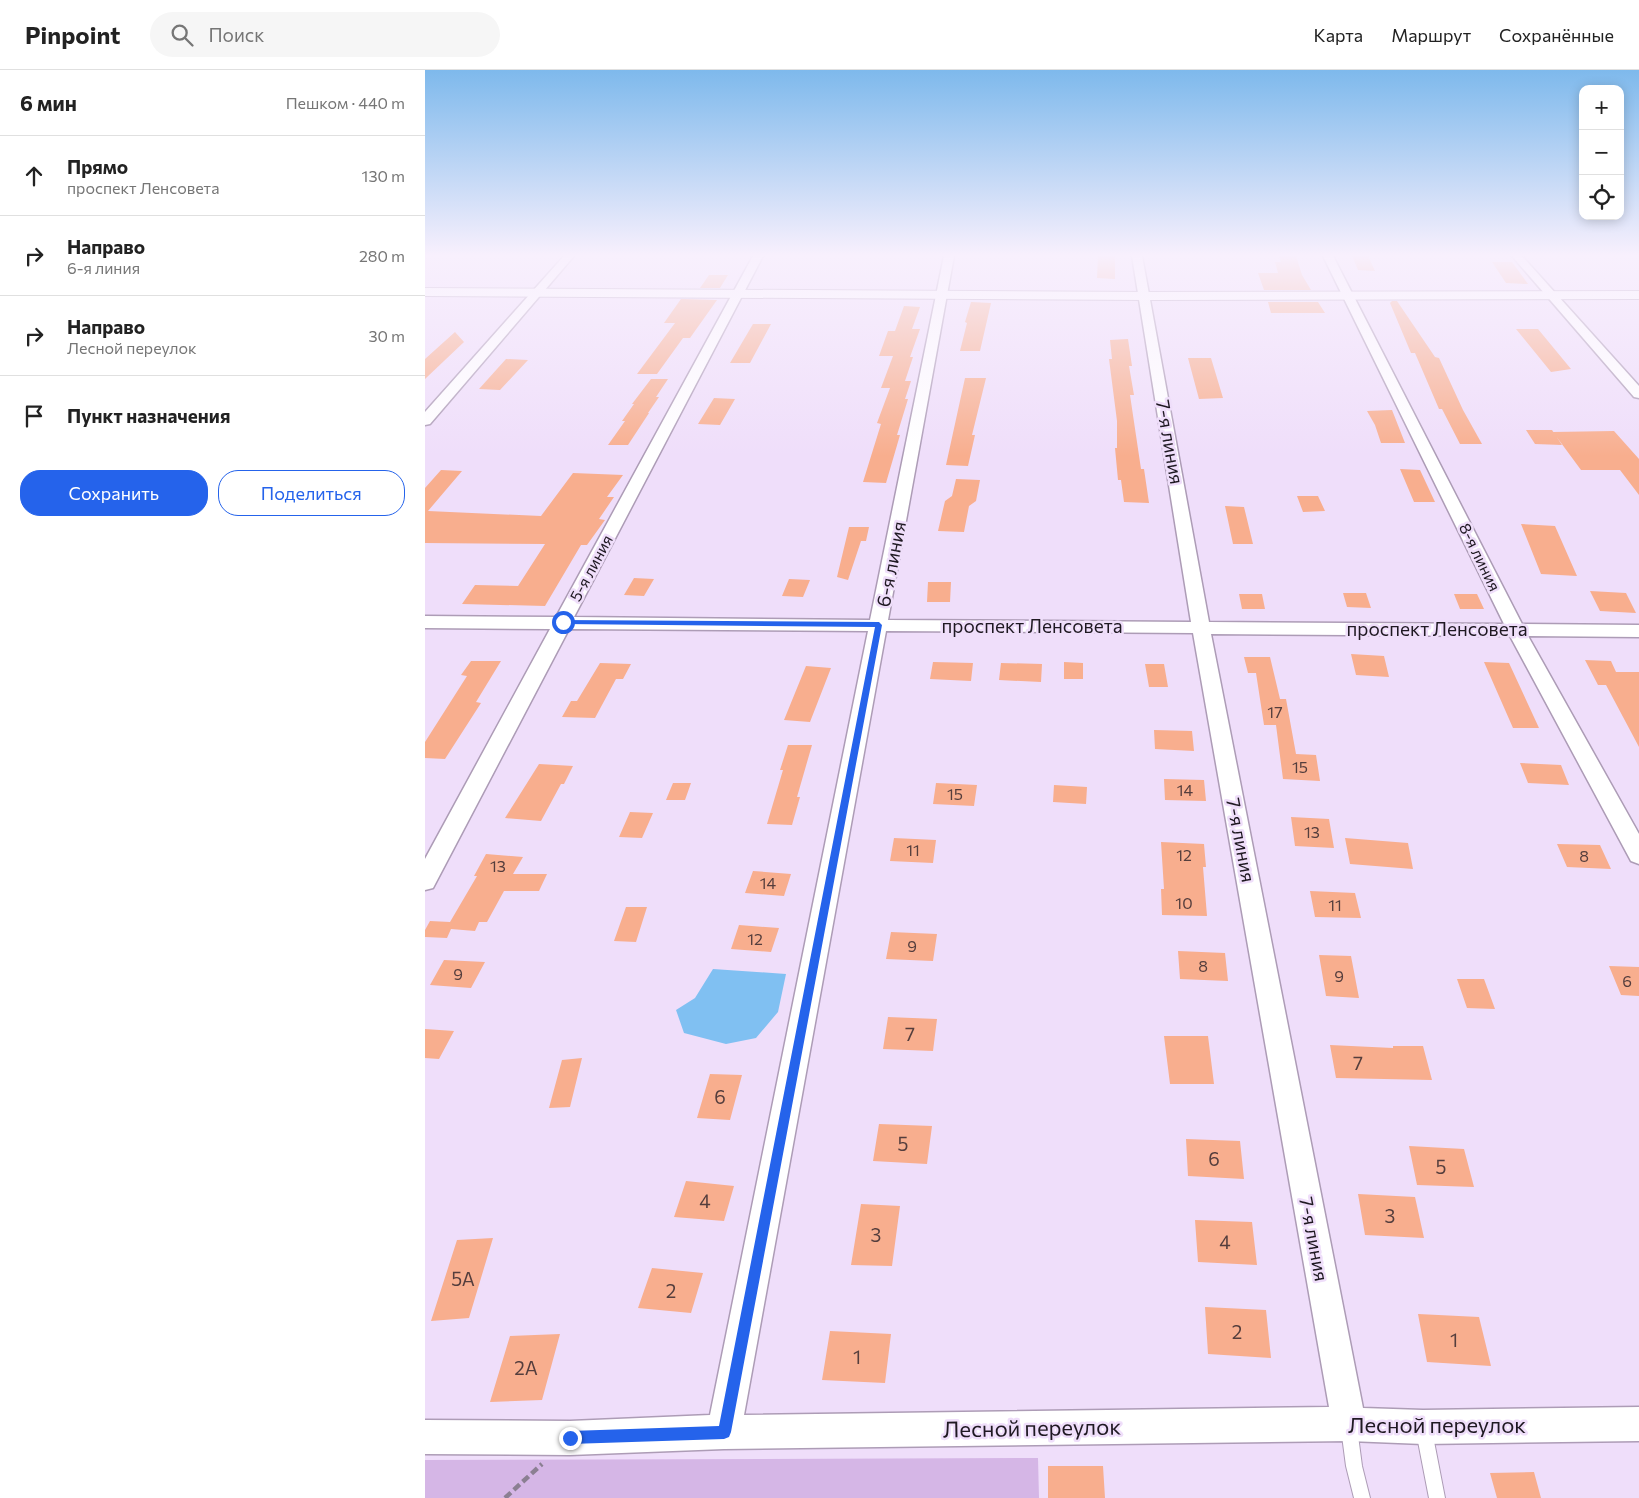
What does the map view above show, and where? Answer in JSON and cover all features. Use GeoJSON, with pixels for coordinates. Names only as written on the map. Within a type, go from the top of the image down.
{"type":"FeatureCollection","features":[{"type":"Feature","properties":{"kind":"street"},"geometry":{"type":"LineString","coordinates":[[425,422],[511,323]]}},
{"type":"Feature","properties":{"kind":"street","name":"5-я линия"},"geometry":{"type":"LineString","coordinates":[[425,881],[721,323]]}},
{"type":"Feature","properties":{"kind":"street","name":"6-я линия"},"geometry":{"type":"LineString","coordinates":[[724,1432],[937,323]]}},
{"type":"Feature","properties":{"kind":"street","name":"7-я линия"},"geometry":{"type":"LineString","coordinates":[[1150,323],[1201,627],[1349,1424]]}},
{"type":"Feature","properties":{"kind":"street","name":"8-я линия"},"geometry":{"type":"LineString","coordinates":[[1363,323],[1515,629],[1639,855]]}},
{"type":"Feature","properties":{"kind":"street"},"geometry":{"type":"LineString","coordinates":[[1575,323],[1639,394]]}},
{"type":"Feature","properties":{"kind":"street","name":"проспект Ленсовета"},"geometry":{"type":"LineString","coordinates":[[425,622],[1639,631]]}},
{"type":"Feature","properties":{"kind":"street","name":"Лесной переулок"},"geometry":{"type":"LineString","coordinates":[[425,1437],[570,1438],[724,1432],[1349,1424],[1423,1427],[1639,1424]]}},
{"type":"Feature","properties":{"kind":"lane"},"geometry":{"type":"LineString","coordinates":[[1349,1424],[1354,1466],[1362,1498]]}},
{"type":"Feature","properties":{"kind":"lane"},"geometry":{"type":"LineString","coordinates":[[1423,1427],[1437,1498]]}},
{"type":"Feature","properties":{"kind":"path"},"geometry":{"type":"LineString","coordinates":[[505,1498],[570,1438]]}},
{"type":"Feature","properties":{"kind":"shaded area"},"geometry":{"type":"Polygon","coordinates":[[[1038,1458],[1039,1498],[425,1498],[425,1460],[1038,1458]]]}},
{"type":"Feature","properties":{"kind":"water"},"geometry":{"type":"Polygon","coordinates":[[[713,969],[786,974],[778,1012],[756,1038],[726,1044],[684,1033],[676,1010],[695,998],[713,969]]]}},
{"type":"Feature","properties":{"kind":"building"},"geometry":{"type":"Polygon","coordinates":[[[664,323],[701,323],[690,338],[683,338],[657,374],[637,374],[675,323],[664,323]]]}},
{"type":"Feature","properties":{"kind":"building"},"geometry":{"type":"Polygon","coordinates":[[[898,323],[914,323],[912,329],[920,329],[910,357],[913,357],[905,381],[911,381],[905,399],[908,399],[897,435],[900,435],[886,483],[863,482],[881,424],[877,423],[890,388],[881,388],[893,356],[879,356],[888,331],[895,331],[898,323]]]}},
{"type":"Feature","properties":{"kind":"building"},"geometry":{"type":"Polygon","coordinates":[[[967,323],[986,323],[980,351],[960,351],[967,323]]]}},
{"type":"Feature","properties":{"kind":"building"},"geometry":{"type":"Polygon","coordinates":[[[1398,323],[1412,323],[1435,357],[1439,358],[1463,410],[1482,444],[1460,444],[1442,409],[1439,409],[1415,353],[1411,353],[1398,323]]]}},
{"type":"Feature","properties":{"kind":"building"},"geometry":{"type":"Polygon","coordinates":[[[753,324],[771,324],[750,363],[730,363],[753,324]]]}},
{"type":"Feature","properties":{"kind":"building"},"geometry":{"type":"Polygon","coordinates":[[[1516,329],[1538,329],[1571,369],[1551,372],[1516,329]]]}},
{"type":"Feature","properties":{"kind":"building"},"geometry":{"type":"Polygon","coordinates":[[[455,332],[464,342],[425,379],[425,359],[455,332]]]}},
{"type":"Feature","properties":{"kind":"building"},"geometry":{"type":"Polygon","coordinates":[[[1128,339],[1132,366],[1129,366],[1134,395],[1130,395],[1141,469],[1144,469],[1149,503],[1124,502],[1121,480],[1118,480],[1115,448],[1117,448],[1117,421],[1109,359],[1112,359],[1110,340],[1128,339]]]}},
{"type":"Feature","properties":{"kind":"building"},"geometry":{"type":"Polygon","coordinates":[[[1188,358],[1211,358],[1223,398],[1199,399],[1188,358]]]}},
{"type":"Feature","properties":{"kind":"building"},"geometry":{"type":"Polygon","coordinates":[[[506,359],[528,360],[500,390],[479,389],[506,359]]]}},
{"type":"Feature","properties":{"kind":"building"},"geometry":{"type":"Polygon","coordinates":[[[965,378],[986,378],[972,435],[975,435],[968,466],[946,465],[965,378]]]}},
{"type":"Feature","properties":{"kind":"building"},"geometry":{"type":"Polygon","coordinates":[[[651,379],[668,379],[656,397],[659,397],[628,445],[608,445],[625,421],[622,421],[634,404],[632,404],[651,379]]]}},
{"type":"Feature","properties":{"kind":"building"},"geometry":{"type":"Polygon","coordinates":[[[714,398],[735,399],[720,425],[698,424],[714,398]]]}},
{"type":"Feature","properties":{"kind":"building"},"geometry":{"type":"Polygon","coordinates":[[[1392,410],[1405,443],[1381,443],[1375,425],[1367,411],[1392,410]]]}},
{"type":"Feature","properties":{"kind":"building"},"geometry":{"type":"Polygon","coordinates":[[[1526,430],[1552,430],[1562,445],[1535,444],[1526,430]]]}},
{"type":"Feature","properties":{"kind":"building"},"geometry":{"type":"Polygon","coordinates":[[[1614,431],[1639,459],[1639,495],[1620,470],[1581,470],[1553,432],[1614,431]]]}},
{"type":"Feature","properties":{"kind":"building"},"geometry":{"type":"Polygon","coordinates":[[[1400,469],[1420,470],[1435,502],[1414,502],[1400,469]]]}},
{"type":"Feature","properties":{"kind":"building"},"geometry":{"type":"Polygon","coordinates":[[[441,470],[462,471],[428,511],[541,516],[573,473],[623,475],[607,497],[614,497],[599,519],[605,520],[587,545],[581,545],[545,606],[462,604],[475,585],[518,586],[545,544],[425,543],[425,488],[441,470]]]}},
{"type":"Feature","properties":{"kind":"building"},"geometry":{"type":"Polygon","coordinates":[[[956,479],[980,480],[976,501],[969,506],[964,532],[938,531],[945,501],[952,496],[956,479]]]}},
{"type":"Feature","properties":{"kind":"building"},"geometry":{"type":"Polygon","coordinates":[[[1297,496],[1318,496],[1325,511],[1303,512],[1297,496]]]}},
{"type":"Feature","properties":{"kind":"building"},"geometry":{"type":"Polygon","coordinates":[[[1225,506],[1244,507],[1253,544],[1233,544],[1225,506]]]}},
{"type":"Feature","properties":{"kind":"building"},"geometry":{"type":"Polygon","coordinates":[[[1521,524],[1555,526],[1577,576],[1541,574],[1521,524]]]}},
{"type":"Feature","properties":{"kind":"building"},"geometry":{"type":"Polygon","coordinates":[[[849,527],[869,527],[866,541],[861,541],[848,580],[837,577],[849,527]]]}},
{"type":"Feature","properties":{"kind":"building"},"geometry":{"type":"Polygon","coordinates":[[[634,578],[654,579],[644,596],[624,595],[634,578]]]}},
{"type":"Feature","properties":{"kind":"building"},"geometry":{"type":"Polygon","coordinates":[[[789,579],[810,580],[803,597],[782,596],[789,579]]]}},
{"type":"Feature","properties":{"kind":"building"},"geometry":{"type":"Polygon","coordinates":[[[928,582],[951,582],[950,602],[927,602],[928,582]]]}},
{"type":"Feature","properties":{"kind":"building"},"geometry":{"type":"Polygon","coordinates":[[[1590,591],[1626,593],[1636,613],[1600,611],[1590,591]]]}},
{"type":"Feature","properties":{"kind":"building"},"geometry":{"type":"Polygon","coordinates":[[[1343,593],[1366,593],[1371,608],[1347,607],[1343,593]]]}},
{"type":"Feature","properties":{"kind":"building"},"geometry":{"type":"Polygon","coordinates":[[[1239,594],[1262,594],[1265,609],[1242,609],[1239,594]]]}},
{"type":"Feature","properties":{"kind":"building"},"geometry":{"type":"Polygon","coordinates":[[[1454,594],[1477,594],[1484,609],[1460,609],[1454,594]]]}},
{"type":"Feature","properties":{"kind":"building"},"geometry":{"type":"Polygon","coordinates":[[[1351,654],[1384,656],[1389,677],[1356,675],[1351,654]]]}},
{"type":"Feature","properties":{"kind":"building"},"geometry":{"type":"Polygon","coordinates":[[[1244,657],[1270,657],[1280,699],[1286,699],[1296,754],[1316,755],[1320,781],[1283,779],[1276,725],[1264,725],[1256,673],[1248,673],[1244,657]]]}},
{"type":"Feature","properties":{"kind":"building"},"geometry":{"type":"Polygon","coordinates":[[[1585,660],[1611,661],[1616,672],[1639,672],[1639,747],[1606,685],[1598,685],[1585,660]]]}},
{"type":"Feature","properties":{"kind":"building"},"geometry":{"type":"Polygon","coordinates":[[[471,661],[501,661],[476,702],[481,703],[445,759],[425,758],[425,742],[467,676],[461,675],[471,661]]]}},
{"type":"Feature","properties":{"kind":"building"},"geometry":{"type":"Polygon","coordinates":[[[933,662],[973,663],[971,681],[930,679],[933,662]]]}},
{"type":"Feature","properties":{"kind":"building"},"geometry":{"type":"Polygon","coordinates":[[[1064,662],[1083,663],[1083,679],[1064,679],[1064,662]]]}},
{"type":"Feature","properties":{"kind":"building"},"geometry":{"type":"Polygon","coordinates":[[[1484,662],[1509,663],[1539,728],[1513,728],[1484,662]]]}},
{"type":"Feature","properties":{"kind":"building"},"geometry":{"type":"Polygon","coordinates":[[[600,663],[631,664],[623,679],[616,679],[595,718],[562,717],[571,701],[577,701],[600,663]]]}},
{"type":"Feature","properties":{"kind":"building"},"geometry":{"type":"Polygon","coordinates":[[[1001,663],[1042,664],[1041,682],[999,680],[1001,663]]]}},
{"type":"Feature","properties":{"kind":"building"},"geometry":{"type":"Polygon","coordinates":[[[1145,664],[1164,664],[1168,687],[1149,687],[1145,664]]]}},
{"type":"Feature","properties":{"kind":"building"},"geometry":{"type":"Polygon","coordinates":[[[806,666],[831,668],[810,722],[784,720],[806,666]]]}},
{"type":"Feature","properties":{"kind":"building"},"geometry":{"type":"Polygon","coordinates":[[[1154,730],[1192,731],[1194,751],[1155,749],[1154,730]]]}},
{"type":"Feature","properties":{"kind":"building"},"geometry":{"type":"Polygon","coordinates":[[[788,745],[812,745],[797,797],[800,797],[792,825],[767,824],[783,770],[780,770],[788,745]]]}},
{"type":"Feature","properties":{"kind":"building"},"geometry":{"type":"Polygon","coordinates":[[[1520,763],[1561,765],[1569,785],[1528,783],[1520,763]]]}},
{"type":"Feature","properties":{"kind":"building"},"geometry":{"type":"Polygon","coordinates":[[[539,764],[573,766],[541,821],[505,818],[539,764]]]}},
{"type":"Feature","properties":{"kind":"building"},"geometry":{"type":"Polygon","coordinates":[[[1164,779],[1204,780],[1206,801],[1165,800],[1164,779]]]}},
{"type":"Feature","properties":{"kind":"building"},"geometry":{"type":"Polygon","coordinates":[[[673,783],[691,783],[685,800],[666,800],[673,783]]]}},
{"type":"Feature","properties":{"kind":"building"},"geometry":{"type":"Polygon","coordinates":[[[936,783],[977,785],[974,806],[933,804],[936,783]]]}},
{"type":"Feature","properties":{"kind":"building"},"geometry":{"type":"Polygon","coordinates":[[[1054,785],[1087,787],[1086,804],[1053,802],[1054,785]]]}},
{"type":"Feature","properties":{"kind":"building"},"geometry":{"type":"Polygon","coordinates":[[[630,812],[653,813],[642,838],[619,837],[630,812]]]}},
{"type":"Feature","properties":{"kind":"building"},"geometry":{"type":"Polygon","coordinates":[[[1291,817],[1329,819],[1334,848],[1295,846],[1291,817]]]}},
{"type":"Feature","properties":{"kind":"building"},"geometry":{"type":"Polygon","coordinates":[[[894,838],[936,840],[933,863],[890,861],[894,838]]]}},
{"type":"Feature","properties":{"kind":"building"},"geometry":{"type":"Polygon","coordinates":[[[1345,838],[1408,843],[1413,869],[1350,864],[1345,838]]]}},
{"type":"Feature","properties":{"kind":"building"},"geometry":{"type":"Polygon","coordinates":[[[1161,842],[1204,844],[1206,867],[1203,867],[1207,916],[1162,915],[1161,889],[1164,889],[1161,842]]]}},
{"type":"Feature","properties":{"kind":"building"},"geometry":{"type":"Polygon","coordinates":[[[1557,844],[1600,845],[1611,869],[1567,867],[1557,844]]]}},
{"type":"Feature","properties":{"kind":"building"},"geometry":{"type":"Polygon","coordinates":[[[486,854],[523,857],[513,874],[547,874],[539,891],[504,891],[487,922],[479,922],[475,931],[451,929],[447,938],[425,937],[425,930],[430,921],[450,922],[477,876],[474,876],[486,854]]]}},
{"type":"Feature","properties":{"kind":"building"},"geometry":{"type":"Polygon","coordinates":[[[753,871],[791,874],[784,896],[745,893],[753,871]]]}},
{"type":"Feature","properties":{"kind":"building"},"geometry":{"type":"Polygon","coordinates":[[[1310,891],[1355,893],[1361,918],[1315,917],[1310,891]]]}},
{"type":"Feature","properties":{"kind":"building"},"geometry":{"type":"Polygon","coordinates":[[[626,907],[647,907],[636,942],[614,941],[626,907]]]}},
{"type":"Feature","properties":{"kind":"building"},"geometry":{"type":"Polygon","coordinates":[[[739,925],[779,928],[771,952],[731,949],[739,925]]]}},
{"type":"Feature","properties":{"kind":"building"},"geometry":{"type":"Polygon","coordinates":[[[891,932],[937,934],[933,961],[886,959],[891,932]]]}},
{"type":"Feature","properties":{"kind":"building"},"geometry":{"type":"Polygon","coordinates":[[[1178,951],[1225,953],[1228,981],[1180,979],[1178,951]]]}},
{"type":"Feature","properties":{"kind":"building"},"geometry":{"type":"Polygon","coordinates":[[[1319,955],[1351,956],[1359,998],[1326,996],[1319,955]]]}},
{"type":"Feature","properties":{"kind":"building"},"geometry":{"type":"Polygon","coordinates":[[[444,960],[485,962],[471,988],[430,985],[444,960]]]}},
{"type":"Feature","properties":{"kind":"building"},"geometry":{"type":"Polygon","coordinates":[[[1609,966],[1639,967],[1639,996],[1621,995],[1609,966]]]}},
{"type":"Feature","properties":{"kind":"building"},"geometry":{"type":"Polygon","coordinates":[[[1457,979],[1484,979],[1495,1009],[1467,1008],[1457,979]]]}},
{"type":"Feature","properties":{"kind":"building"},"geometry":{"type":"Polygon","coordinates":[[[888,1017],[937,1019],[933,1051],[883,1049],[888,1017]]]}},
{"type":"Feature","properties":{"kind":"building"},"geometry":{"type":"Polygon","coordinates":[[[425,1029],[454,1031],[439,1059],[425,1058],[425,1029]]]}},
{"type":"Feature","properties":{"kind":"building"},"geometry":{"type":"Polygon","coordinates":[[[1164,1036],[1208,1036],[1214,1084],[1170,1084],[1164,1036]]]}},
{"type":"Feature","properties":{"kind":"building"},"geometry":{"type":"Polygon","coordinates":[[[1330,1045],[1393,1048],[1393,1046],[1423,1046],[1432,1080],[1336,1078],[1330,1045]]]}},
{"type":"Feature","properties":{"kind":"building"},"geometry":{"type":"Polygon","coordinates":[[[582,1058],[570,1107],[549,1108],[562,1060],[582,1058]]]}},
{"type":"Feature","properties":{"kind":"building"},"geometry":{"type":"Polygon","coordinates":[[[710,1074],[742,1075],[730,1120],[697,1118],[710,1074]]]}},
{"type":"Feature","properties":{"kind":"building"},"geometry":{"type":"Polygon","coordinates":[[[879,1124],[932,1126],[927,1164],[873,1161],[879,1124]]]}},
{"type":"Feature","properties":{"kind":"building"},"geometry":{"type":"Polygon","coordinates":[[[1186,1139],[1240,1141],[1244,1179],[1188,1176],[1186,1139]]]}},
{"type":"Feature","properties":{"kind":"building"},"geometry":{"type":"Polygon","coordinates":[[[1409,1146],[1464,1149],[1474,1187],[1417,1185],[1409,1146]]]}},
{"type":"Feature","properties":{"kind":"building"},"geometry":{"type":"Polygon","coordinates":[[[686,1181],[734,1186],[724,1221],[674,1217],[686,1181]]]}},
{"type":"Feature","properties":{"kind":"building"},"geometry":{"type":"Polygon","coordinates":[[[1358,1194],[1415,1197],[1424,1238],[1365,1235],[1358,1194]]]}},
{"type":"Feature","properties":{"kind":"building"},"geometry":{"type":"Polygon","coordinates":[[[861,1204],[900,1206],[892,1266],[851,1265],[861,1204]]]}},
{"type":"Feature","properties":{"kind":"building"},"geometry":{"type":"Polygon","coordinates":[[[1195,1220],[1252,1222],[1257,1265],[1198,1262],[1195,1220]]]}},
{"type":"Feature","properties":{"kind":"building"},"geometry":{"type":"Polygon","coordinates":[[[493,1238],[469,1318],[431,1321],[457,1240],[493,1238]]]}},
{"type":"Feature","properties":{"kind":"building"},"geometry":{"type":"Polygon","coordinates":[[[652,1268],[703,1273],[691,1313],[638,1308],[652,1268]]]}},
{"type":"Feature","properties":{"kind":"building"},"geometry":{"type":"Polygon","coordinates":[[[1205,1307],[1266,1310],[1271,1358],[1208,1354],[1205,1307]]]}},
{"type":"Feature","properties":{"kind":"building"},"geometry":{"type":"Polygon","coordinates":[[[1418,1314],[1479,1317],[1491,1366],[1427,1362],[1418,1314]]]}},
{"type":"Feature","properties":{"kind":"building"},"geometry":{"type":"Polygon","coordinates":[[[830,1331],[891,1334],[885,1383],[822,1380],[830,1331]]]}},
{"type":"Feature","properties":{"kind":"building"},"geometry":{"type":"Polygon","coordinates":[[[560,1334],[542,1400],[490,1402],[510,1336],[560,1334]]]}},
{"type":"Feature","properties":{"kind":"building"},"geometry":{"type":"Polygon","coordinates":[[[1048,1466],[1103,1466],[1105,1498],[1048,1498],[1048,1466]]]}},
{"type":"Feature","properties":{"kind":"building"},"geometry":{"type":"Polygon","coordinates":[[[1534,1472],[1541,1498],[1497,1498],[1490,1473],[1534,1472]]]}},
{"type":"Feature","properties":{"kind":"route"},"geometry":{"type":"LineString","coordinates":[[563,622],[879,625],[724,1432],[570,1438]]}}]}
